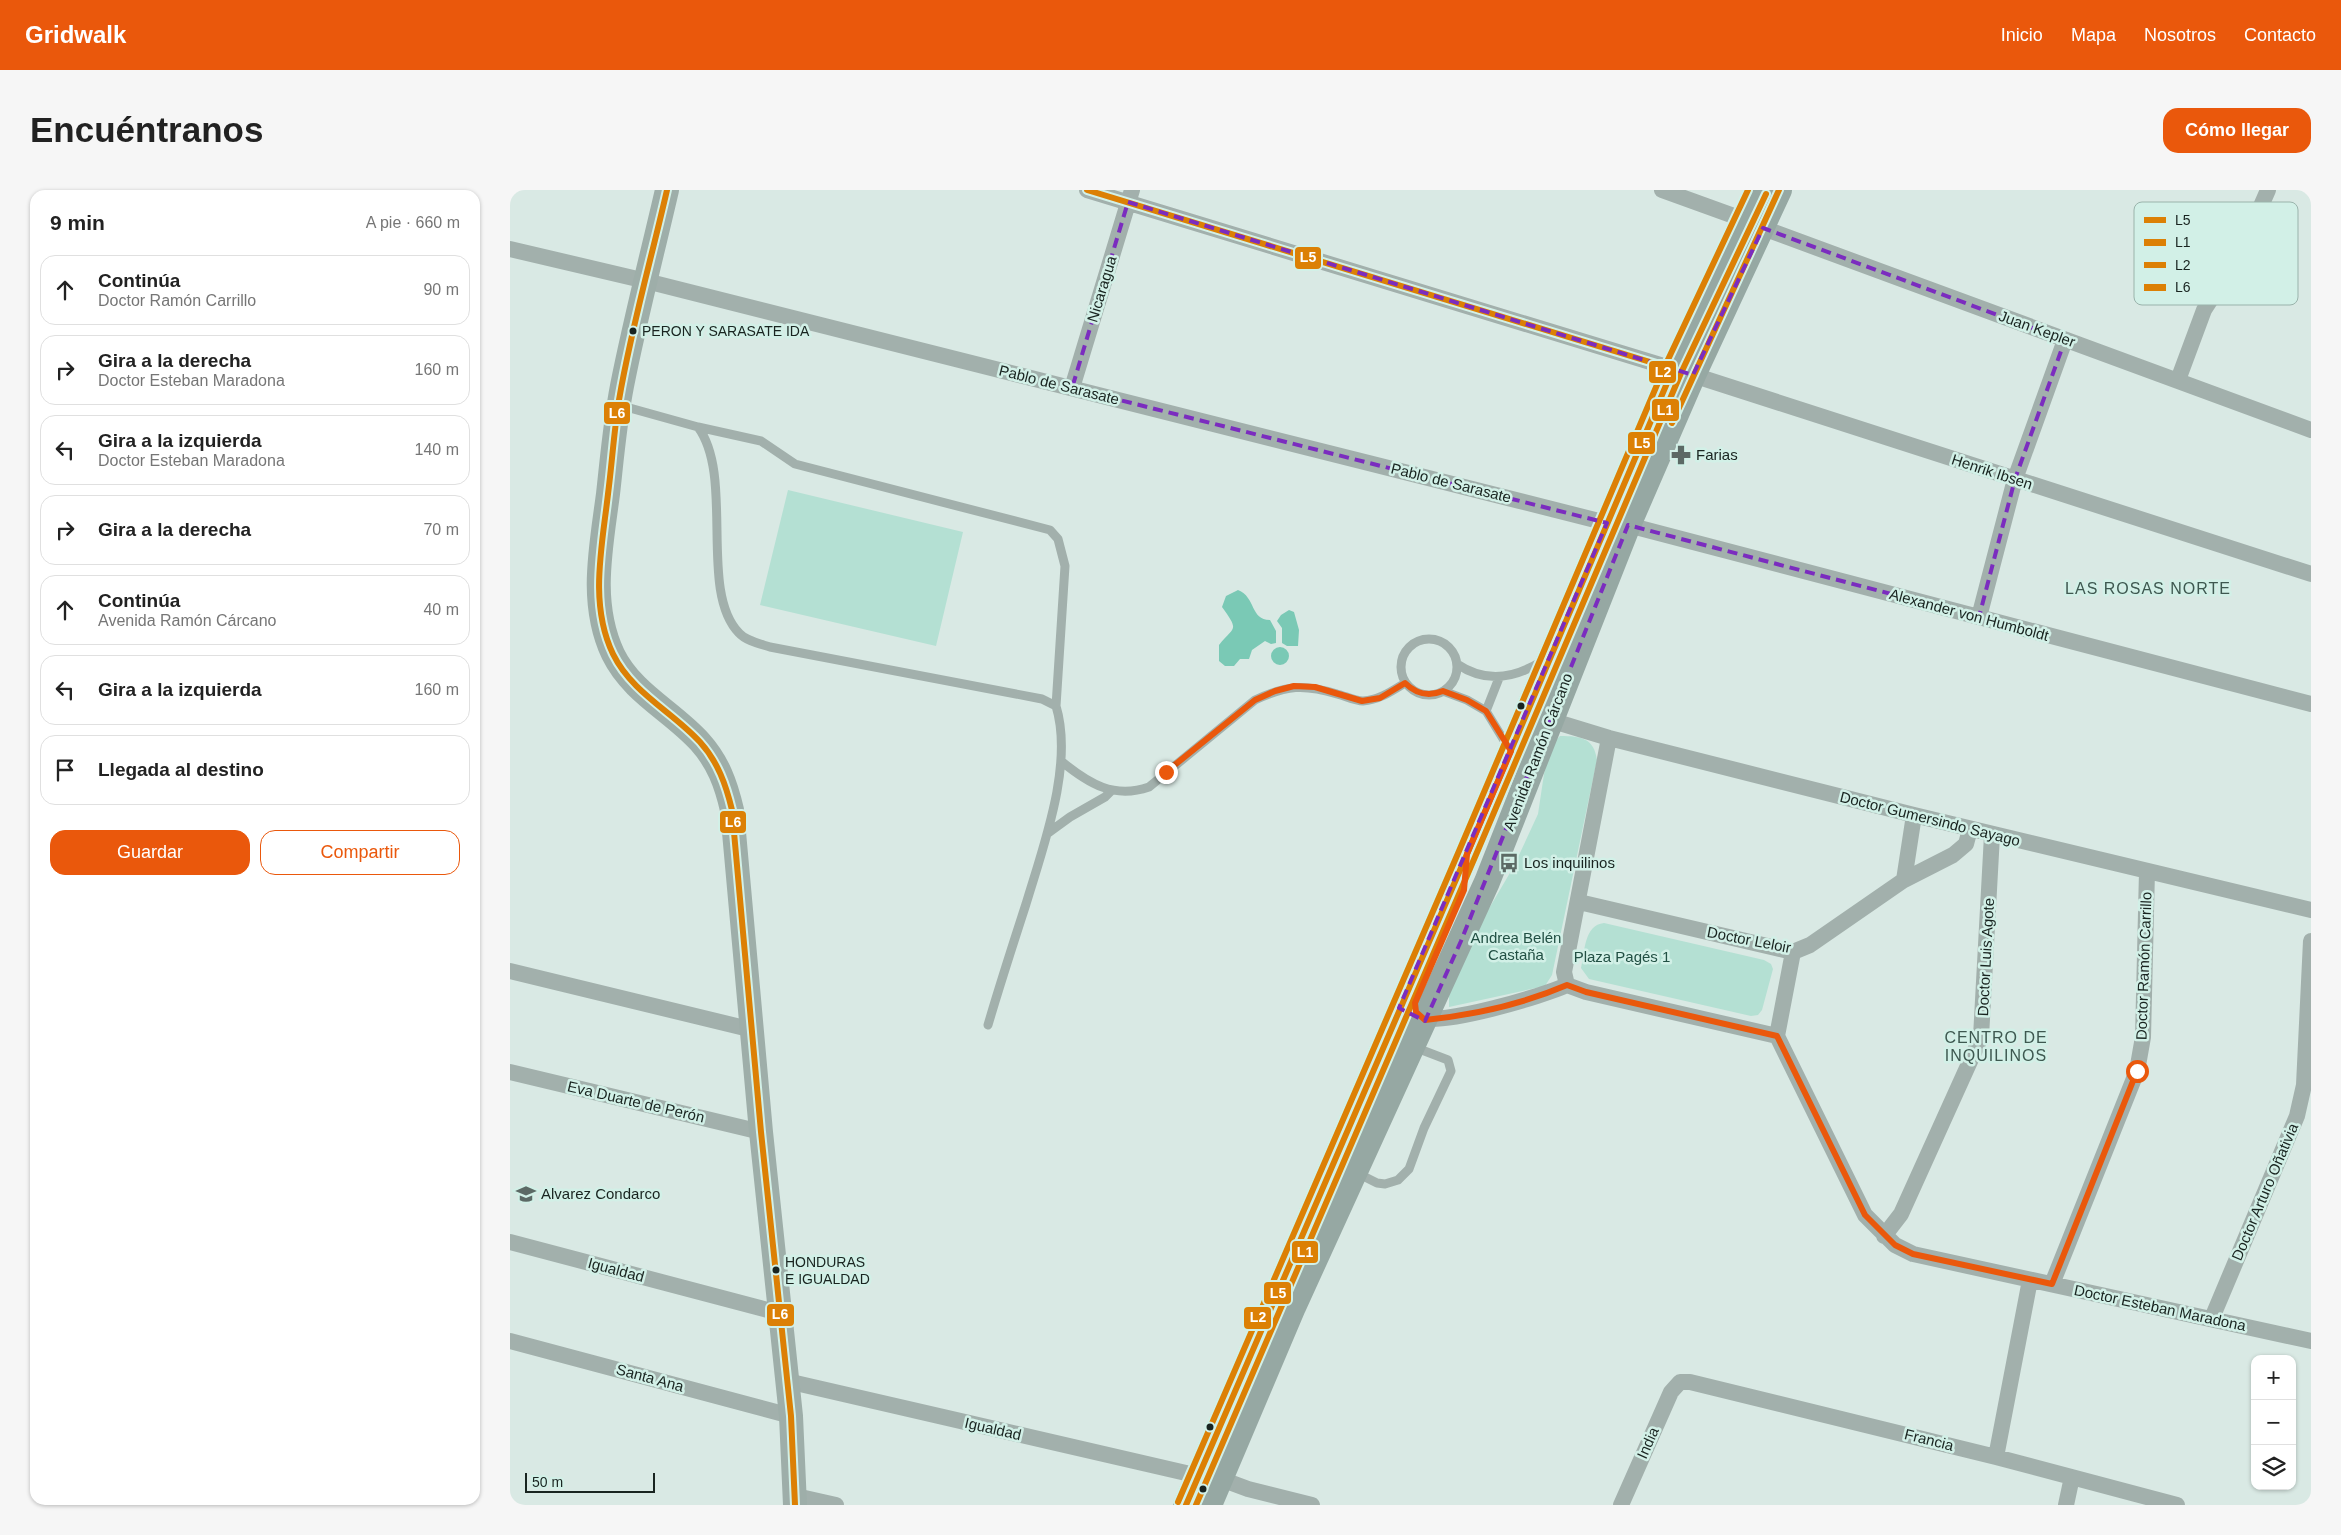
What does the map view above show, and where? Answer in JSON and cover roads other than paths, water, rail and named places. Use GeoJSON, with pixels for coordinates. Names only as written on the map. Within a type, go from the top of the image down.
{"type":"FeatureCollection","features":[{"type":"Feature","properties":{"kind":"main road"},"geometry":{"type":"LineString","coordinates":[[667,190],[619,405],[599,571],[598,599],[602,624],[613,654],[630,682],[700,742],[715,762],[726,784],[732,810],[761,1132],[791,1416],[796,1501]]}},
{"type":"Feature","properties":{"kind":"main road"},"geometry":{"type":"LineString","coordinates":[[1754,224],[1758,190]]}},
{"type":"Feature","properties":{"kind":"main road","name":"Avenida Ramón Cárcano"},"geometry":{"type":"LineString","coordinates":[[1344,1167],[1399,1008],[1551,656],[1617,524],[1683,372],[1754,224],[1779,190]]}},
{"type":"Feature","properties":{"kind":"main road","name":"Avenida Ramón Cárcano"},"geometry":{"type":"LineString","coordinates":[[1344,1167],[1414,1047],[1487,882],[1550,720],[1617,524]]}},
{"type":"Feature","properties":{"kind":"main road"},"geometry":{"type":"LineString","coordinates":[[1425,1020],[1416,1012],[1415,1003],[1464,890],[1467,854]]}},
{"type":"Feature","properties":{"kind":"main road"},"geometry":{"type":"LineString","coordinates":[[1186,1505],[1210,1478],[1344,1167]]}},
{"type":"Feature","properties":{"kind":"main road"},"geometry":{"type":"LineString","coordinates":[[1209,1505],[1210,1478]]}},
{"type":"Feature","properties":{"kind":"street","name":"Henrik Ibsen"},"geometry":{"type":"LineString","coordinates":[[1087,190],[1130,196],[2311,574]]}},
{"type":"Feature","properties":{"kind":"street","name":"Juan Kepler"},"geometry":{"type":"LineString","coordinates":[[1662,190],[2311,430]]}},
{"type":"Feature","properties":{"kind":"street"},"geometry":{"type":"LineString","coordinates":[[2263,202],[2268,190]]}},
{"type":"Feature","properties":{"kind":"street","name":"Nicaragua"},"geometry":{"type":"LineString","coordinates":[[1072,388],[1130,196]]}},
{"type":"Feature","properties":{"kind":"street","name":"Pablo de Sarasate"},"geometry":{"type":"LineString","coordinates":[[510,249],[646,281],[1617,524]]}},
{"type":"Feature","properties":{"kind":"street"},"geometry":{"type":"LineString","coordinates":[[2178,380],[2207,305]]}},
{"type":"Feature","properties":{"kind":"street"},"geometry":{"type":"LineString","coordinates":[[1979,617],[2015,479],[2065,340]]}},
{"type":"Feature","properties":{"kind":"street","name":"Alexander von Humboldt"},"geometry":{"type":"LineString","coordinates":[[1617,524],[2311,704]]}},
{"type":"Feature","properties":{"kind":"street","name":"Doctor Gumersindo Sayago"},"geometry":{"type":"LineString","coordinates":[[1550,720],[1610,738],[1992,835],[2311,910]]}},
{"type":"Feature","properties":{"kind":"street"},"geometry":{"type":"LineString","coordinates":[[1567,985],[1564,972],[1610,738]]}},
{"type":"Feature","properties":{"kind":"street"},"geometry":{"type":"LineString","coordinates":[[1904,880],[1914,815]]}},
{"type":"Feature","properties":{"kind":"street","name":"Doctor Leloir"},"geometry":{"type":"LineString","coordinates":[[1579,902],[1793,952],[1810,946],[1904,880],[1953,854],[1966,844],[1970,829]]}},
{"type":"Feature","properties":{"kind":"street","name":"Doctor Luis Agote"},"geometry":{"type":"LineString","coordinates":[[1884,1236],[1901,1214],[1981,1037],[1992,835]]}},
{"type":"Feature","properties":{"kind":"street","name":"Doctor Ramón Carrillo"},"geometry":{"type":"LineString","coordinates":[[2052,1284],[2137,1071],[2143,1037],[2147,871]]}},
{"type":"Feature","properties":{"kind":"street","name":"Doctor Arturo Oñativia"},"geometry":{"type":"LineString","coordinates":[[2212,1318],[2297,1116],[2308,1069],[2311,942]]}},
{"type":"Feature","properties":{"kind":"street"},"geometry":{"type":"LineString","coordinates":[[1399,1008],[1425,1020],[1464,1014],[1548,994],[1567,985],[1586,992],[1777,1036],[1793,952]]}},
{"type":"Feature","properties":{"kind":"street"},"geometry":{"type":"LineString","coordinates":[[510,971],[753,1030]]}},
{"type":"Feature","properties":{"kind":"street","name":"Doctor Esteban Maradona"},"geometry":{"type":"LineString","coordinates":[[1777,1036],[1865,1215],[1895,1245],[1913,1254],[2311,1341]]}},
{"type":"Feature","properties":{"kind":"street","name":"Eva Duarte de Perón"},"geometry":{"type":"LineString","coordinates":[[510,1072],[761,1132]]}},
{"type":"Feature","properties":{"kind":"street","name":"Igualdad"},"geometry":{"type":"LineString","coordinates":[[510,1242],[780,1313]]}},
{"type":"Feature","properties":{"kind":"street"},"geometry":{"type":"LineString","coordinates":[[1996,1457],[2030,1280]]}},
{"type":"Feature","properties":{"kind":"street","name":"Santa Ana"},"geometry":{"type":"LineString","coordinates":[[510,1341],[791,1416]]}},
{"type":"Feature","properties":{"kind":"street","name":"Igualdad"},"geometry":{"type":"LineString","coordinates":[[787,1381],[1210,1478],[1312,1505]]}},
{"type":"Feature","properties":{"kind":"street","name":"Francia"},"geometry":{"type":"LineString","coordinates":[[1680,1382],[1690,1382],[1996,1457],[2177,1505]]}},
{"type":"Feature","properties":{"kind":"street","name":"India"},"geometry":{"type":"LineString","coordinates":[[1620,1505],[1671,1392],[1680,1382]]}},
{"type":"Feature","properties":{"kind":"street"},"geometry":{"type":"LineString","coordinates":[[2066,1505],[2072,1477]]}},
{"type":"Feature","properties":{"kind":"street"},"geometry":{"type":"LineString","coordinates":[[796,1501],[836,1505]]}},
{"type":"Feature","properties":{"kind":"lane"},"geometry":{"type":"LineString","coordinates":[[619,405],[698,427],[761,441],[795,464],[1050,530],[1058,539],[1065,566],[1056,706],[1059,716],[1061,761],[1048,833],[988,1024]]}},
{"type":"Feature","properties":{"kind":"lane"},"geometry":{"type":"LineString","coordinates":[[698,427],[706,437],[711,455],[721,592],[728,618],[740,635],[770,647],[1042,699],[1056,706]]}},
{"type":"Feature","properties":{"kind":"lane"},"geometry":{"type":"LineString","coordinates":[[1424,640],[1442,642],[1449,648],[1456,664],[1454,680],[1443,691],[1435,694],[1418,693],[1405,683],[1401,665],[1403,656],[1408,648],[1424,640]]}},
{"type":"Feature","properties":{"kind":"lane"},"geometry":{"type":"LineString","coordinates":[[1456,664],[1471,673],[1499,678],[1525,670],[1551,656]]}},
{"type":"Feature","properties":{"kind":"lane"},"geometry":{"type":"LineString","coordinates":[[1486,711],[1499,678]]}},
{"type":"Feature","properties":{"kind":"lane"},"geometry":{"type":"LineString","coordinates":[[1061,761],[1082,778],[1112,790],[1132,792],[1149,787],[1255,700],[1275,691],[1294,686],[1315,687],[1362,701],[1380,698],[1405,683]]}},
{"type":"Feature","properties":{"kind":"lane"},"geometry":{"type":"LineString","coordinates":[[1443,691],[1467,700],[1486,711],[1511,751]]}},
{"type":"Feature","properties":{"kind":"lane"},"geometry":{"type":"LineString","coordinates":[[1048,833],[1070,817],[1105,797],[1112,790]]}},
{"type":"Feature","properties":{"kind":"lane"},"geometry":{"type":"LineString","coordinates":[[1344,1167],[1377,1183],[1385,1184],[1398,1180],[1408,1169],[1424,1128],[1451,1071],[1448,1060],[1414,1047]]}},
{"type":"Feature","properties":{"kind":"place","name":"PERON Y SARASATE IDA"},"geometry":{"type":"Point","coordinates":[633,331]}},
{"type":"Feature","properties":{"kind":"place","name":"Farias"},"geometry":{"type":"Point","coordinates":[1681,455]}},
{"type":"Feature","properties":{"kind":"place","name":"Los inquilinos"},"geometry":{"type":"Point","coordinates":[1509,863]}},
{"type":"Feature","properties":{"kind":"place","name":"Alvarez Condarco"},"geometry":{"type":"Point","coordinates":[526,1194]}},
{"type":"Feature","properties":{"kind":"place","name":"HONDURAS E IGUALDAD"},"geometry":{"type":"Point","coordinates":[776,1270]}},
{"type":"Feature","properties":{"kind":"district","name":"LAS ROSAS NORTE"},"geometry":{"type":"Point","coordinates":[2148,588]}},
{"type":"Feature","properties":{"kind":"district","name":"CENTRO DE INQUILINOS"},"geometry":{"type":"Point","coordinates":[1996,1046]}},
{"type":"Feature","properties":{"kind":"park label","name":"Andrea Belén Castaña"},"geometry":{"type":"Point","coordinates":[1516,946]}},
{"type":"Feature","properties":{"kind":"park label","name":"Plaza Pagés 1"},"geometry":{"type":"Point","coordinates":[1622,957]}}]}
